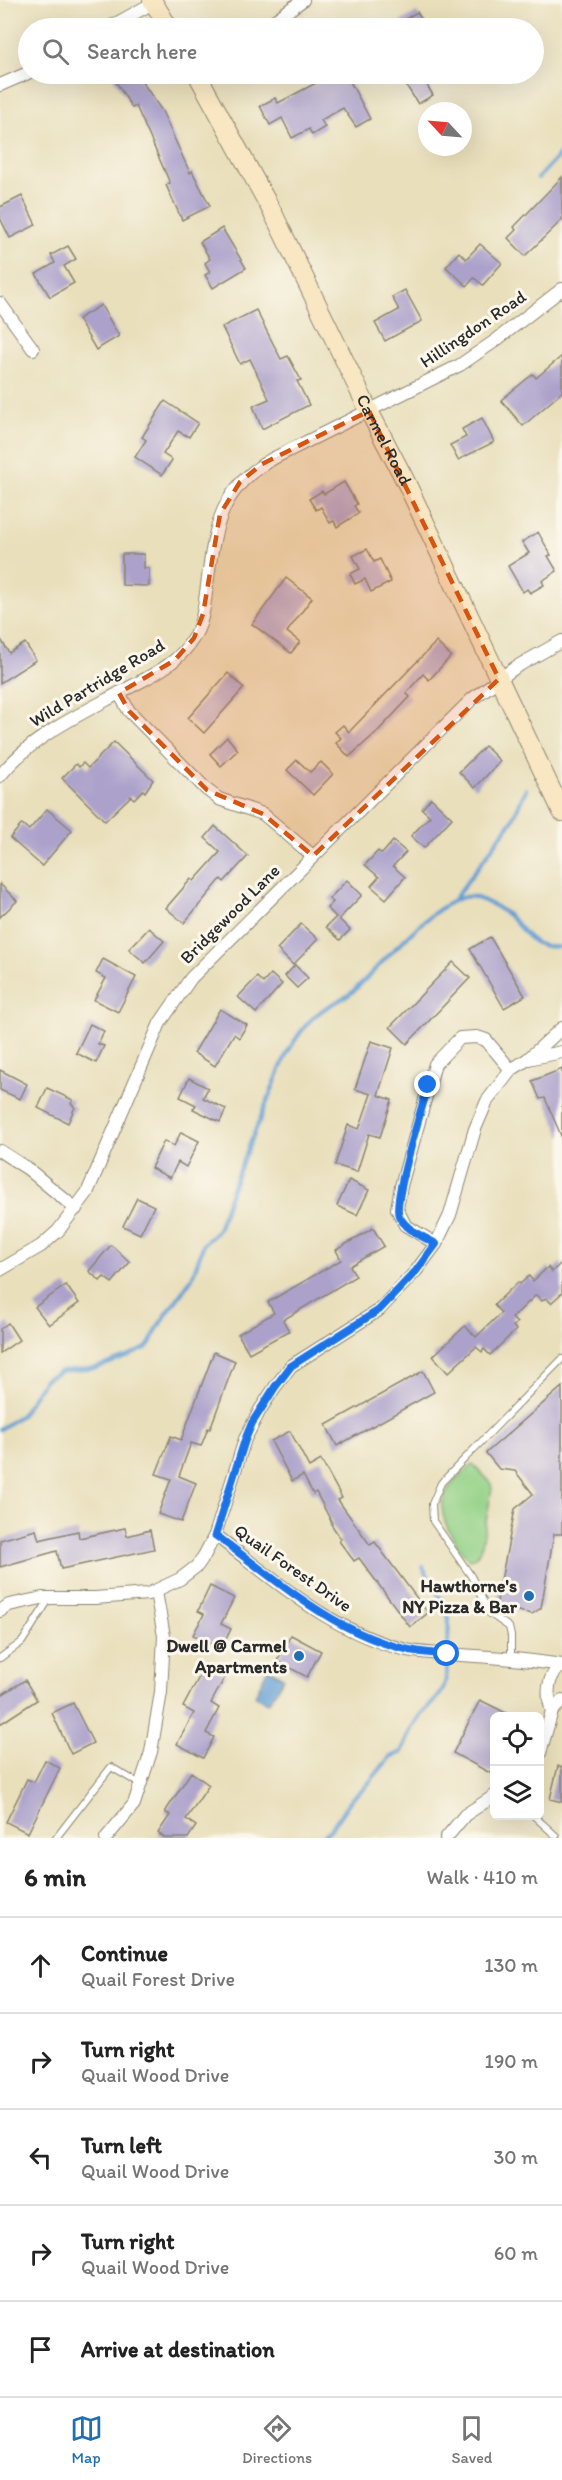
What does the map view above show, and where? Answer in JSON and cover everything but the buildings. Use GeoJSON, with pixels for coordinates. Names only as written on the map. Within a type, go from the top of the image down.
{"type":"FeatureCollection","features":[{"type":"Feature","properties":{"kind":"main road"},"geometry":{"type":"LineString","coordinates":[[153,1],[163,18]]}},
{"type":"Feature","properties":{"kind":"main road","name":"Carmel Road"},"geometry":{"type":"LineString","coordinates":[[205,84],[268,203],[405,480],[562,812]]}},
{"type":"Feature","properties":{"kind":"street"},"geometry":{"type":"LineString","coordinates":[[278,18],[303,0]]}},
{"type":"Feature","properties":{"kind":"street"},"geometry":{"type":"LineString","coordinates":[[125,18],[153,1]]}},
{"type":"Feature","properties":{"kind":"street"},"geometry":{"type":"LineString","coordinates":[[0,85],[18,77]]}},
{"type":"Feature","properties":{"kind":"street","name":"Hillingdon Road"},"geometry":{"type":"LineString","coordinates":[[369,411],[460,364],[495,341],[562,289]]}},
{"type":"Feature","properties":{"kind":"street"},"geometry":{"type":"LineString","coordinates":[[0,303],[33,349]]}},
{"type":"Feature","properties":{"kind":"street","name":"Wild Partridge Road"},"geometry":{"type":"LineString","coordinates":[[0,776],[10,764],[47,733],[175,660],[194,638],[203,614],[214,534],[220,514],[240,482],[262,464],[369,411]]}},
{"type":"Feature","properties":{"kind":"street","name":"Bridgewood Lane"},"geometry":{"type":"LineString","coordinates":[[0,1270],[41,1246],[58,1231],[76,1209],[95,1177],[151,1045],[171,1005],[198,971],[472,699],[499,679],[562,641]]}},
{"type":"Feature","properties":{"kind":"street"},"geometry":{"type":"LineString","coordinates":[[119,693],[129,711],[207,790],[219,799],[245,807],[272,820],[313,856]]}},
{"type":"Feature","properties":{"kind":"street"},"geometry":{"type":"LineString","coordinates":[[0,1611],[9,1605],[26,1600],[120,1597],[156,1592],[197,1566],[215,1535],[252,1423],[275,1387],[291,1366],[379,1310],[416,1271],[436,1244],[450,1215],[475,1129],[487,1101],[511,1070],[528,1059],[562,1028]]}},
{"type":"Feature","properties":{"kind":"street"},"geometry":{"type":"LineString","coordinates":[[436,1244],[405,1225],[397,1209],[401,1186],[435,1064],[443,1053],[460,1038],[477,1036],[486,1040],[511,1070]]}},
{"type":"Feature","properties":{"kind":"street"},"geometry":{"type":"LineString","coordinates":[[528,1059],[562,1052]]}},
{"type":"Feature","properties":{"kind":"street"},"geometry":{"type":"LineString","coordinates":[[0,1151],[28,1169],[76,1209]]}},
{"type":"Feature","properties":{"kind":"street","name":"Quail Forest Drive"},"geometry":{"type":"LineString","coordinates":[[215,1535],[317,1611],[377,1641],[429,1653],[562,1665]]}},
{"type":"Feature","properties":{"kind":"street"},"geometry":{"type":"LineString","coordinates":[[106,1838],[134,1804],[151,1752],[161,1692],[164,1636],[156,1592]]}},
{"type":"Feature","properties":{"kind":"street"},"geometry":{"type":"LineString","coordinates":[[557,1712],[547,1698],[549,1679],[562,1665]]}},
{"type":"Feature","properties":{"kind":"street"},"geometry":{"type":"LineString","coordinates":[[544,1743],[562,1701]]}},
{"type":"Feature","properties":{"kind":"street"},"geometry":{"type":"LineString","coordinates":[[446,1838],[465,1815],[490,1799]]}},
{"type":"Feature","properties":{"kind":"lane"},"geometry":{"type":"LineString","coordinates":[[511,1659],[509,1627],[489,1613],[471,1576],[434,1521],[432,1504],[441,1483],[562,1359]]}},
{"type":"Feature","properties":{"kind":"lane"},"geometry":{"type":"LineString","coordinates":[[0,1658],[22,1642],[50,1598]]}},
{"type":"Feature","properties":{"kind":"lane"},"geometry":{"type":"LineString","coordinates":[[56,1838],[111,1767],[140,1784]]}},
{"type":"Feature","properties":{"kind":"lane"},"geometry":{"type":"LineString","coordinates":[[539,1820],[556,1836]]}},
{"type":"Feature","properties":{"kind":"highlighted area"},"geometry":{"type":"Polygon","coordinates":[[[369,411],[499,679],[313,856],[263,814],[207,790],[129,711],[119,693],[175,660],[194,638],[203,614],[220,514],[240,482],[262,464],[369,411]]]}},
{"type":"Feature","properties":{"kind":"green space"},"geometry":{"type":"Polygon","coordinates":[[[472,1465],[490,1482],[492,1488],[481,1550],[471,1559],[460,1550],[446,1525],[442,1506],[448,1489],[472,1465]]]}},
{"type":"Feature","properties":{"kind":"water"},"geometry":{"type":"Polygon","coordinates":[[[268,1668],[284,1678],[268,1703],[255,1696],[268,1668]]]}},
{"type":"Feature","properties":{"kind":"waterway"},"geometry":{"type":"LineString","coordinates":[[538,178],[562,152]]}},
{"type":"Feature","properties":{"kind":"waterway"},"geometry":{"type":"LineString","coordinates":[[453,901],[512,821],[526,789]]}},
{"type":"Feature","properties":{"kind":"waterway"},"geometry":{"type":"LineString","coordinates":[[0,1429],[21,1415],[45,1379],[61,1371],[96,1368],[146,1348],[192,1278],[204,1243],[219,1227],[232,1188],[286,1055],[297,1038],[315,1016],[351,993],[427,919],[461,898],[474,897],[490,903],[505,913],[535,942],[546,946],[562,947]]}},
{"type":"Feature","properties":{"kind":"waterway"},"geometry":{"type":"LineString","coordinates":[[423,1567],[449,1618],[448,1644]]}},
{"type":"Feature","properties":{"kind":"waterway"},"geometry":{"type":"LineString","coordinates":[[321,1838],[330,1830],[353,1797],[363,1790],[390,1757],[402,1752],[416,1722],[441,1693],[447,1666]]}},
{"type":"Feature","properties":{"kind":"place","name":"Hawthorne's NY Pizza & Bar"},"geometry":{"type":"Point","coordinates":[529,1596]}},
{"type":"Feature","properties":{"kind":"place","name":"Dwell @ Carmel Apartments"},"geometry":{"type":"Point","coordinates":[299,1656]}},
{"type":"Feature","properties":{"kind":"route"},"geometry":{"type":"LineString","coordinates":[[428,1085],[397,1209],[405,1225],[436,1244],[393,1298],[379,1310],[291,1366],[275,1387],[252,1423],[245,1440],[215,1535],[285,1589],[347,1628],[377,1641],[408,1650],[447,1654]]}}]}
